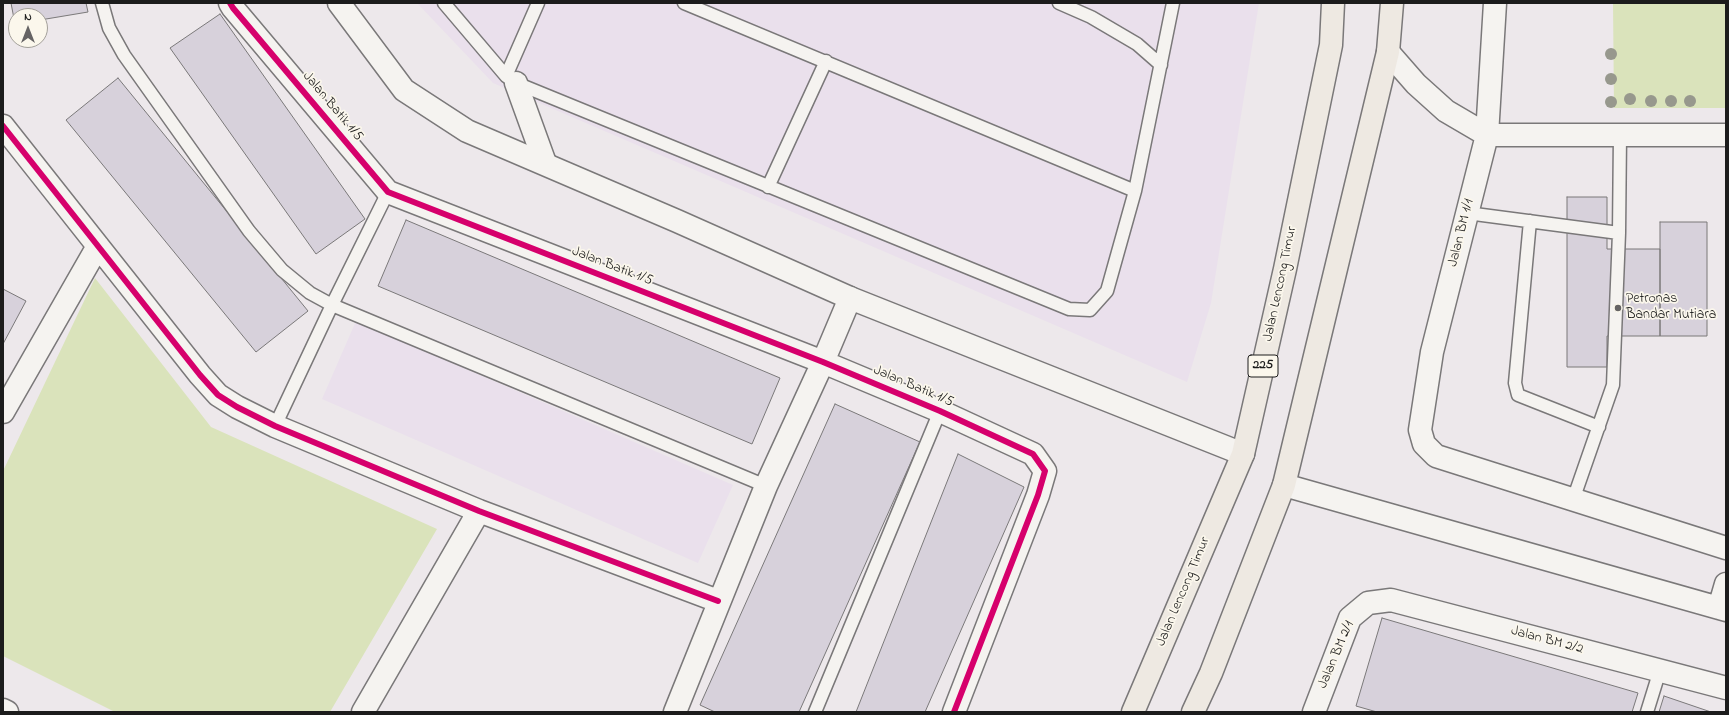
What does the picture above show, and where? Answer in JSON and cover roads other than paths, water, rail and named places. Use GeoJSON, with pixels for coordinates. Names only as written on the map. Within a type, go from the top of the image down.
{"type":"FeatureCollection","features":[{"type":"Feature","properties":{"kind":"highway","name":"Jalan Lencong Timur"},"geometry":{"type":"LineString","coordinates":[[1133,712],[1243,454],[1285,269],[1331,45],[1333,3]]}},
{"type":"Feature","properties":{"kind":"highway"},"geometry":{"type":"LineString","coordinates":[[1193,712],[1211,673],[1284,485],[1388,52],[1392,3]]}},
{"type":"Feature","properties":{"kind":"street","name":"Jalan Batik 1/5"},"geometry":{"type":"LineString","coordinates":[[230,3],[388,192],[822,362],[940,411],[1033,454],[1045,471],[1038,495],[954,712]]}},
{"type":"Feature","properties":{"kind":"street"},"geometry":{"type":"LineString","coordinates":[[339,3],[404,90],[467,131],[545,163],[850,298],[1243,454]]}},
{"type":"Feature","properties":{"kind":"street","name":"Jalan BM 1/1"},"geometry":{"type":"LineString","coordinates":[[1495,3],[1487,135],[1432,352],[1420,430],[1424,444],[1436,456],[1573,500]]}},
{"type":"Feature","properties":{"kind":"street"},"geometry":{"type":"LineString","coordinates":[[1388,52],[1416,84],[1446,111],[1487,135],[1726,135]]}},
{"type":"Feature","properties":{"kind":"street"},"geometry":{"type":"LineString","coordinates":[[511,80],[545,163]]}},
{"type":"Feature","properties":{"kind":"street"},"geometry":{"type":"LineString","coordinates":[[3,126],[200,375],[218,395],[236,407],[275,426],[479,511],[718,601]]}},
{"type":"Feature","properties":{"kind":"street"},"geometry":{"type":"LineString","coordinates":[[3,412],[98,246]]}},
{"type":"Feature","properties":{"kind":"street"},"geometry":{"type":"LineString","coordinates":[[675,712],[718,601],[766,486],[850,298]]}},
{"type":"Feature","properties":{"kind":"street"},"geometry":{"type":"LineString","coordinates":[[1284,485],[1723,609],[1726,584]]}},
{"type":"Feature","properties":{"kind":"street"},"geometry":{"type":"LineString","coordinates":[[1573,500],[1726,548]]}},
{"type":"Feature","properties":{"kind":"street"},"geometry":{"type":"LineString","coordinates":[[363,712],[479,511]]}},
{"type":"Feature","properties":{"kind":"street","name":"Jalan BM 2/2"},"geometry":{"type":"LineString","coordinates":[[1368,603],[1391,600],[1726,688]]}},
{"type":"Feature","properties":{"kind":"street","name":"Jalan BM 2/1"},"geometry":{"type":"LineString","coordinates":[[1314,712],[1350,618],[1368,603]]}},
{"type":"Feature","properties":{"kind":"street"},"geometry":{"type":"LineString","coordinates":[[3,710],[7,712]]}},
{"type":"Feature","properties":{"kind":"lane"},"geometry":{"type":"LineString","coordinates":[[102,3],[109,28],[124,55],[249,231],[282,270],[310,293],[332,305],[766,486]]}},
{"type":"Feature","properties":{"kind":"lane"},"geometry":{"type":"LineString","coordinates":[[444,3],[511,80],[768,187],[1069,309],[1090,310],[1107,291],[1135,191],[1173,3]]}},
{"type":"Feature","properties":{"kind":"lane"},"geometry":{"type":"LineString","coordinates":[[511,80],[538,3]]}},
{"type":"Feature","properties":{"kind":"lane"},"geometry":{"type":"LineString","coordinates":[[684,3],[1135,191]]}},
{"type":"Feature","properties":{"kind":"lane"},"geometry":{"type":"LineString","coordinates":[[1059,3],[1091,17],[1137,44],[1161,64]]}},
{"type":"Feature","properties":{"kind":"lane"},"geometry":{"type":"LineString","coordinates":[[768,187],[826,61]]}},
{"type":"Feature","properties":{"kind":"lane"},"geometry":{"type":"LineString","coordinates":[[1573,500],[1613,385],[1619,233],[1620,135]]}},
{"type":"Feature","properties":{"kind":"lane"},"geometry":{"type":"LineString","coordinates":[[275,426],[332,305],[388,192]]}},
{"type":"Feature","properties":{"kind":"lane"},"geometry":{"type":"LineString","coordinates":[[1467,213],[1619,233]]}},
{"type":"Feature","properties":{"kind":"lane"},"geometry":{"type":"LineString","coordinates":[[1530,221],[1516,383],[1518,395],[1599,427]]}},
{"type":"Feature","properties":{"kind":"lane"},"geometry":{"type":"LineString","coordinates":[[815,712],[940,411]]}},
{"type":"Feature","properties":{"kind":"lane"},"geometry":{"type":"LineString","coordinates":[[1647,712],[1660,670]]}},
{"type":"Feature","properties":{"kind":"place","name":"Petronas Bandar Mutiara"},"geometry":{"type":"Point","coordinates":[1618,308]}}]}
